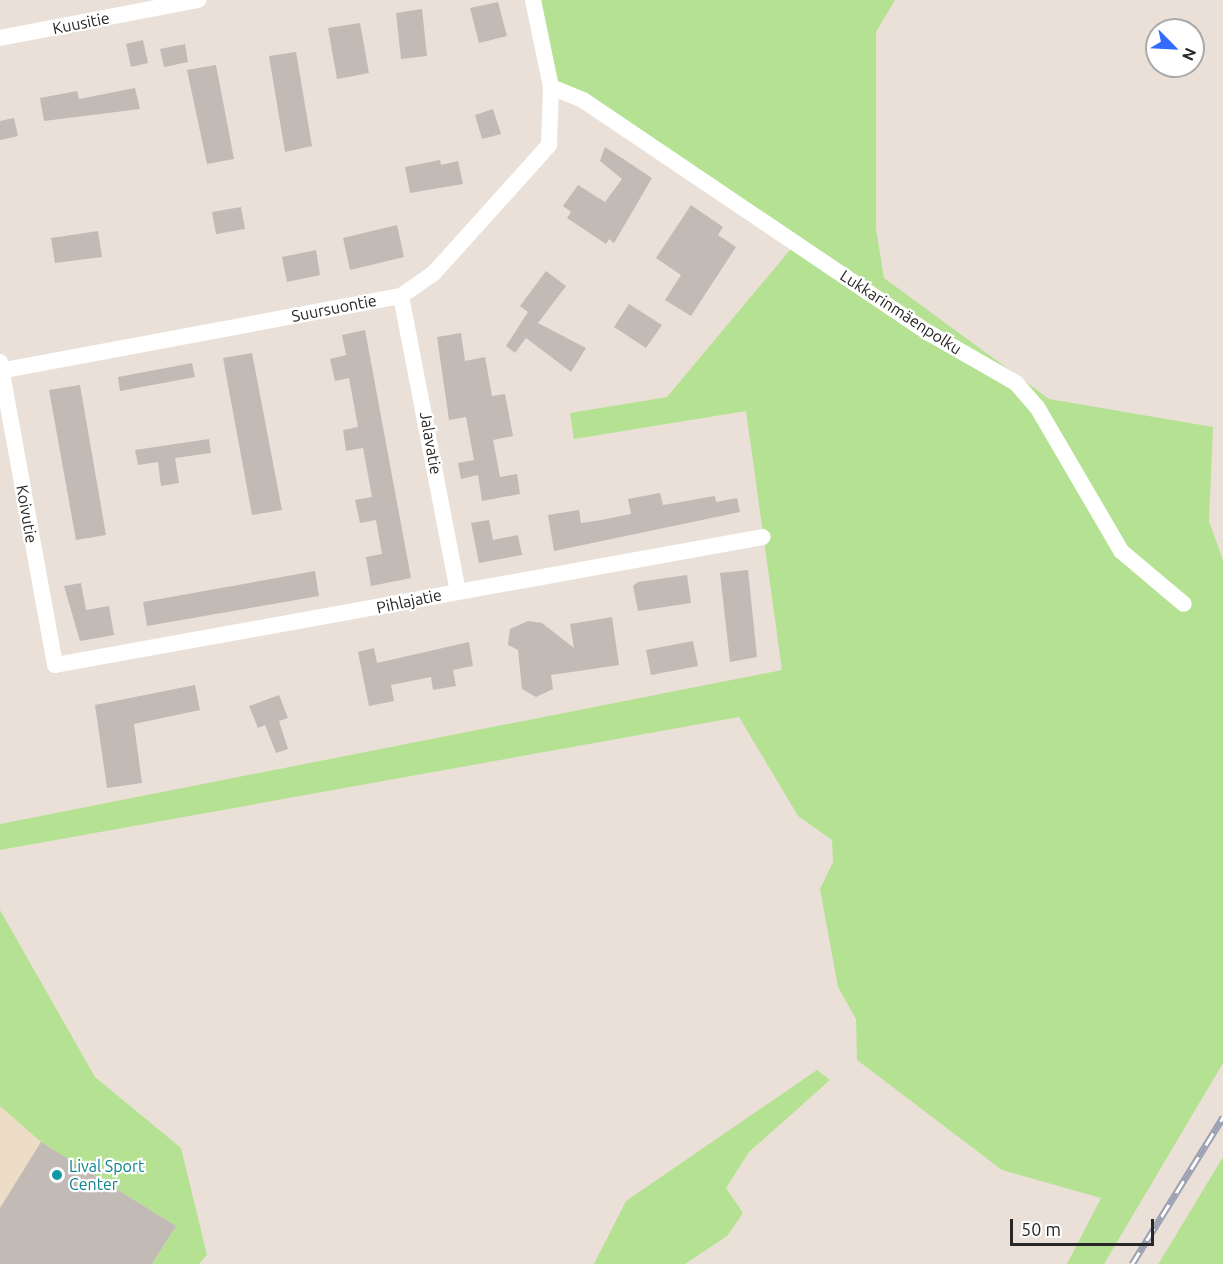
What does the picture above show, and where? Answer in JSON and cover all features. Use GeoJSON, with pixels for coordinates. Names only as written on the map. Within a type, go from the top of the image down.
{"type":"FeatureCollection","features":[{"type":"Feature","properties":{"kind":"street","name":"Kuusitie"},"geometry":{"type":"LineString","coordinates":[[0,38],[198,0]]}},
{"type":"Feature","properties":{"kind":"street","name":"Suursuontie"},"geometry":{"type":"LineString","coordinates":[[1,368],[401,296],[433,274],[541,159],[551,137],[551,87],[533,0]]}},
{"type":"Feature","properties":{"kind":"street","name":"Lukkarinmäenpolku"},"geometry":{"type":"LineString","coordinates":[[551,87],[583,100],[929,333],[1016,383],[1042,414],[1121,551],[1184,604]]}},
{"type":"Feature","properties":{"kind":"street","name":"Jalavatie"},"geometry":{"type":"LineString","coordinates":[[401,296],[458,591]]}},
{"type":"Feature","properties":{"kind":"street","name":"Koivutie"},"geometry":{"type":"LineString","coordinates":[[1,368],[55,665]]}},
{"type":"Feature","properties":{"kind":"street","name":"Pihlajatie"},"geometry":{"type":"LineString","coordinates":[[55,665],[763,537]]}},
{"type":"Feature","properties":{"kind":"shaded area"},"geometry":{"type":"Polygon","coordinates":[[[0,1106],[41,1142],[0,1208],[0,1106]]]}},
{"type":"Feature","properties":{"kind":"green space"},"geometry":{"type":"Polygon","coordinates":[[[541,0],[895,0],[876,32],[876,229],[884,278],[1049,399],[1213,427],[1209,521],[1223,560],[1223,1063],[1104,1264],[1067,1264],[1101,1198],[1002,1170],[857,1060],[856,1019],[838,987],[820,889],[833,862],[832,840],[798,816],[739,717],[0,850],[0,824],[782,670],[746,411],[574,439],[570,413],[667,397],[795,244],[558,88],[541,0]]]}},
{"type":"Feature","properties":{"kind":"green space"},"geometry":{"type":"Polygon","coordinates":[[[0,910],[95,1077],[181,1148],[207,1255],[199,1264],[152,1264],[176,1226],[41,1142],[0,1106],[0,910]]]}},
{"type":"Feature","properties":{"kind":"green space"},"geometry":{"type":"Polygon","coordinates":[[[817,1070],[830,1080],[749,1152],[726,1188],[743,1213],[727,1236],[685,1264],[594,1264],[626,1201],[817,1070]]]}},
{"type":"Feature","properties":{"kind":"green space"},"geometry":{"type":"Polygon","coordinates":[[[1223,1157],[1223,1264],[1158,1264],[1159,1263],[1223,1157]]]}},
{"type":"Feature","properties":{"kind":"building"},"geometry":{"type":"Polygon","coordinates":[[[498,2],[507,36],[479,43],[470,8],[498,2]]]}},
{"type":"Feature","properties":{"kind":"building"},"geometry":{"type":"Polygon","coordinates":[[[422,9],[427,56],[401,59],[396,13],[422,9]]]}},
{"type":"Feature","properties":{"kind":"building"},"geometry":{"type":"Polygon","coordinates":[[[360,23],[369,73],[337,79],[328,28],[360,23]]]}},
{"type":"Feature","properties":{"kind":"building"},"geometry":{"type":"Polygon","coordinates":[[[143,40],[148,63],[131,67],[126,44],[143,40]]]}},
{"type":"Feature","properties":{"kind":"building"},"geometry":{"type":"Polygon","coordinates":[[[185,44],[188,62],[164,67],[160,49],[185,44]]]}},
{"type":"Feature","properties":{"kind":"building"},"geometry":{"type":"Polygon","coordinates":[[[296,52],[312,146],[285,152],[269,56],[296,52]]]}},
{"type":"Feature","properties":{"kind":"building"},"geometry":{"type":"Polygon","coordinates":[[[216,65],[234,159],[207,164],[187,70],[216,65]]]}},
{"type":"Feature","properties":{"kind":"building"},"geometry":{"type":"Polygon","coordinates":[[[135,88],[140,109],[44,121],[40,98],[77,91],[79,99],[135,88]]]}},
{"type":"Feature","properties":{"kind":"building"},"geometry":{"type":"Polygon","coordinates":[[[493,109],[501,134],[482,139],[475,115],[493,109]]]}},
{"type":"Feature","properties":{"kind":"building"},"geometry":{"type":"Polygon","coordinates":[[[14,118],[18,136],[0,140],[0,121],[14,118]]]}},
{"type":"Feature","properties":{"kind":"building"},"geometry":{"type":"Polygon","coordinates":[[[605,147],[652,178],[614,243],[609,239],[606,244],[567,218],[571,212],[563,206],[578,185],[605,202],[622,179],[600,161],[605,147]]]}},
{"type":"Feature","properties":{"kind":"building"},"geometry":{"type":"Polygon","coordinates":[[[440,160],[441,165],[458,161],[463,184],[410,193],[405,167],[440,160]]]}},
{"type":"Feature","properties":{"kind":"building"},"geometry":{"type":"Polygon","coordinates":[[[691,205],[723,227],[718,235],[736,247],[691,316],[665,300],[681,275],[656,258],[691,205]]]}},
{"type":"Feature","properties":{"kind":"building"},"geometry":{"type":"Polygon","coordinates":[[[241,207],[245,229],[216,234],[212,212],[241,207]]]}},
{"type":"Feature","properties":{"kind":"building"},"geometry":{"type":"Polygon","coordinates":[[[397,225],[404,257],[350,270],[343,238],[397,225]]]}},
{"type":"Feature","properties":{"kind":"building"},"geometry":{"type":"Polygon","coordinates":[[[98,231],[102,257],[55,263],[51,238],[98,231]]]}},
{"type":"Feature","properties":{"kind":"building"},"geometry":{"type":"Polygon","coordinates":[[[316,250],[320,275],[287,282],[282,257],[316,250]]]}},
{"type":"Feature","properties":{"kind":"building"},"geometry":{"type":"Polygon","coordinates":[[[546,271],[566,286],[538,323],[586,348],[571,372],[526,338],[515,353],[506,346],[528,312],[520,306],[546,271]]]}},
{"type":"Feature","properties":{"kind":"building"},"geometry":{"type":"Polygon","coordinates":[[[629,304],[662,325],[646,348],[614,327],[629,304]]]}},
{"type":"Feature","properties":{"kind":"building"},"geometry":{"type":"Polygon","coordinates":[[[365,330],[411,578],[371,586],[366,557],[382,554],[376,520],[360,523],[355,500],[372,497],[363,448],[346,451],[343,430],[358,427],[349,378],[335,381],[330,359],[346,355],[342,335],[365,330]]]}},
{"type":"Feature","properties":{"kind":"building"},"geometry":{"type":"Polygon","coordinates":[[[461,333],[465,361],[485,357],[492,396],[505,394],[513,436],[493,440],[500,477],[517,474],[520,494],[482,501],[478,475],[461,479],[458,463],[474,460],[466,417],[449,420],[437,337],[461,333]]]}},
{"type":"Feature","properties":{"kind":"building"},"geometry":{"type":"Polygon","coordinates":[[[252,353],[282,510],[252,515],[223,358],[252,353]]]}},
{"type":"Feature","properties":{"kind":"building"},"geometry":{"type":"Polygon","coordinates":[[[192,363],[195,377],[120,391],[118,377],[192,363]]]}},
{"type":"Feature","properties":{"kind":"building"},"geometry":{"type":"Polygon","coordinates":[[[80,385],[106,535],[76,540],[49,390],[80,385]]]}},
{"type":"Feature","properties":{"kind":"building"},"geometry":{"type":"Polygon","coordinates":[[[209,439],[211,453],[175,458],[179,483],[161,486],[158,462],[138,465],[135,450],[209,439]]]}},
{"type":"Feature","properties":{"kind":"building"},"geometry":{"type":"Polygon","coordinates":[[[660,493],[663,505],[715,496],[716,502],[737,498],[740,512],[554,551],[548,515],[579,510],[581,523],[601,520],[631,514],[628,499],[660,493]]]}},
{"type":"Feature","properties":{"kind":"building"},"geometry":{"type":"Polygon","coordinates":[[[489,520],[493,540],[518,535],[522,555],[479,563],[471,523],[489,520]]]}},
{"type":"Feature","properties":{"kind":"building"},"geometry":{"type":"Polygon","coordinates":[[[748,570],[757,657],[730,662],[720,573],[748,570]]]}},
{"type":"Feature","properties":{"kind":"building"},"geometry":{"type":"Polygon","coordinates":[[[315,571],[319,596],[147,626],[143,602],[315,571]]]}},
{"type":"Feature","properties":{"kind":"building"},"geometry":{"type":"Polygon","coordinates":[[[687,575],[691,603],[638,611],[633,586],[638,582],[687,575]]]}},
{"type":"Feature","properties":{"kind":"building"},"geometry":{"type":"Polygon","coordinates":[[[81,583],[86,610],[109,606],[114,635],[80,641],[64,586],[81,583]]]}},
{"type":"Feature","properties":{"kind":"building"},"geometry":{"type":"Polygon","coordinates":[[[612,617],[619,665],[551,675],[553,689],[536,697],[522,689],[518,650],[508,645],[510,629],[528,621],[542,623],[574,648],[570,624],[612,617]]]}},
{"type":"Feature","properties":{"kind":"building"},"geometry":{"type":"Polygon","coordinates":[[[693,641],[698,666],[651,675],[646,650],[693,641]]]}},
{"type":"Feature","properties":{"kind":"building"},"geometry":{"type":"Polygon","coordinates":[[[469,642],[473,666],[453,670],[456,686],[433,690],[431,677],[391,685],[394,701],[369,706],[358,652],[374,648],[377,663],[469,642]]]}},
{"type":"Feature","properties":{"kind":"building"},"geometry":{"type":"Polygon","coordinates":[[[195,685],[200,710],[134,724],[142,783],[107,788],[95,705],[195,685]]]}},
{"type":"Feature","properties":{"kind":"building"},"geometry":{"type":"Polygon","coordinates":[[[279,695],[288,718],[279,721],[288,749],[276,753],[265,725],[258,728],[249,706],[279,695]]]}},
{"type":"Feature","properties":{"kind":"building","name":"Lival Sport Center"},"geometry":{"type":"Polygon","coordinates":[[[41,1142],[176,1226],[152,1264],[0,1264],[0,1208],[41,1142]]]}},
{"type":"Feature","properties":{"kind":"railway"},"geometry":{"type":"LineString","coordinates":[[1132,1264],[1223,1117]]}},
{"type":"Feature","properties":{"kind":"place","name":"Lival Sport Center"},"geometry":{"type":"Point","coordinates":[57,1175]}}]}
